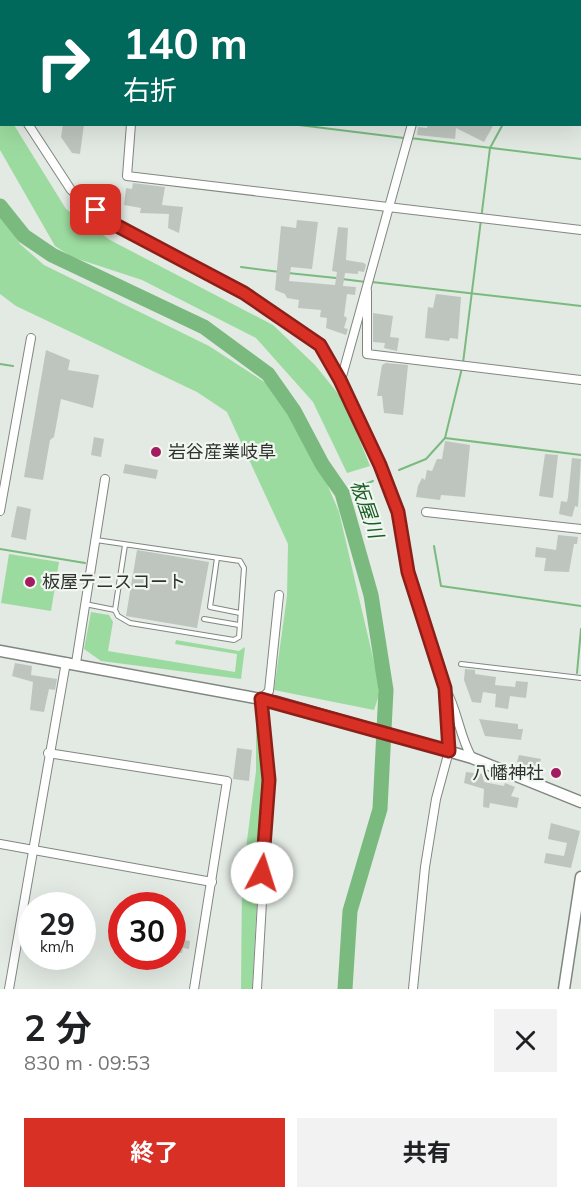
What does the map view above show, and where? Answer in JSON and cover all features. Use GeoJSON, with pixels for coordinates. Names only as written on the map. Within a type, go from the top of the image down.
{"type":"FeatureCollection","features":[{"type":"Feature","properties":{"kind":"street"},"geometry":{"type":"LineString","coordinates":[[29,126],[70,190],[108,221],[244,293],[320,345],[340,380],[380,465],[398,512],[408,572],[463,742],[472,758]]}},
{"type":"Feature","properties":{"kind":"street"},"geometry":{"type":"LineString","coordinates":[[131,126],[127,176],[581,231]]}},
{"type":"Feature","properties":{"kind":"street"},"geometry":{"type":"LineString","coordinates":[[340,380],[367,291],[411,126]]}},
{"type":"Feature","properties":{"kind":"street"},"geometry":{"type":"LineString","coordinates":[[367,291],[367,354],[581,380]]}},
{"type":"Feature","properties":{"kind":"street"},"geometry":{"type":"LineString","coordinates":[[0,511],[5,458],[31,338]]}},
{"type":"Feature","properties":{"kind":"street"},"geometry":{"type":"LineString","coordinates":[[9,989],[48,753],[85,604],[105,479]]}},
{"type":"Feature","properties":{"kind":"street"},"geometry":{"type":"LineString","coordinates":[[426,512],[581,530]]}},
{"type":"Feature","properties":{"kind":"street"},"geometry":{"type":"LineString","coordinates":[[261,699],[269,691],[279,595]]}},
{"type":"Feature","properties":{"kind":"street"},"geometry":{"type":"LineString","coordinates":[[0,651],[277,702],[472,758],[581,802]]}},
{"type":"Feature","properties":{"kind":"street"},"geometry":{"type":"LineString","coordinates":[[413,989],[425,867],[436,799],[449,751],[445,688]]}},
{"type":"Feature","properties":{"kind":"street"},"geometry":{"type":"LineString","coordinates":[[257,989],[269,780],[261,699]]}},
{"type":"Feature","properties":{"kind":"street"},"geometry":{"type":"LineString","coordinates":[[48,753],[227,782],[194,989]]}},
{"type":"Feature","properties":{"kind":"street"},"geometry":{"type":"LineString","coordinates":[[0,844],[212,882]]}},
{"type":"Feature","properties":{"kind":"street"},"geometry":{"type":"LineString","coordinates":[[564,989],[581,877]]}},
{"type":"Feature","properties":{"kind":"lane"},"geometry":{"type":"LineString","coordinates":[[95,540],[240,561],[244,568],[239,637],[234,640],[130,623],[118,616],[115,610],[125,546]]}},
{"type":"Feature","properties":{"kind":"lane"},"geometry":{"type":"LineString","coordinates":[[217,558],[210,607],[240,613]]}},
{"type":"Feature","properties":{"kind":"lane"},"geometry":{"type":"LineString","coordinates":[[85,604],[115,610]]}},
{"type":"Feature","properties":{"kind":"lane"},"geometry":{"type":"LineString","coordinates":[[204,619],[239,625]]}},
{"type":"Feature","properties":{"kind":"lane"},"geometry":{"type":"LineString","coordinates":[[461,664],[581,678]]}},
{"type":"Feature","properties":{"kind":"green space"},"geometry":{"type":"Polygon","coordinates":[[[0,126],[15,126],[66,209],[110,240],[273,325],[315,365],[344,401],[370,466],[347,473],[313,402],[256,338],[142,280],[72,257],[55,246],[0,150],[0,126]]]}},
{"type":"Feature","properties":{"kind":"green space"},"geometry":{"type":"Polygon","coordinates":[[[0,212],[20,244],[44,265],[209,346],[266,383],[289,412],[325,479],[339,512],[377,675],[379,695],[374,710],[274,690],[287,596],[288,544],[227,412],[197,392],[16,306],[0,294],[0,212]]]}},
{"type":"Feature","properties":{"kind":"green space","name":"板屋テニスコート"},"geometry":{"type":"Polygon","coordinates":[[[9,554],[59,562],[51,611],[1,603],[9,554]]]}},
{"type":"Feature","properties":{"kind":"green space"},"geometry":{"type":"Polygon","coordinates":[[[91,612],[109,615],[113,622],[108,651],[235,672],[237,654],[175,644],[176,640],[239,651],[245,647],[241,679],[101,661],[84,649],[91,612]]]}},
{"type":"Feature","properties":{"kind":"green space"},"geometry":{"type":"Polygon","coordinates":[[[256,713],[262,724],[264,779],[252,989],[241,989],[242,879],[256,771],[256,713]]]}},
{"type":"Feature","properties":{"kind":"building"},"geometry":{"type":"Polygon","coordinates":[[[63,126],[84,126],[80,154],[72,153],[61,137],[63,126]]]}},
{"type":"Feature","properties":{"kind":"building"},"geometry":{"type":"Polygon","coordinates":[[[428,126],[493,126],[484,142],[456,128],[455,139],[417,135],[418,127],[427,128],[428,126]]]}},
{"type":"Feature","properties":{"kind":"building"},"geometry":{"type":"Polygon","coordinates":[[[133,183],[165,187],[162,205],[183,207],[179,233],[168,228],[169,214],[140,213],[141,208],[124,205],[126,188],[132,189],[133,183]]]}},
{"type":"Feature","properties":{"kind":"building"},"geometry":{"type":"Polygon","coordinates":[[[297,220],[318,222],[312,269],[291,267],[289,281],[335,285],[337,272],[332,271],[338,227],[348,228],[346,260],[366,265],[364,272],[345,273],[343,286],[356,287],[355,295],[347,294],[344,316],[347,318],[344,328],[348,329],[346,335],[326,328],[327,318],[320,317],[321,310],[298,308],[299,300],[287,298],[285,294],[275,290],[281,226],[296,228],[297,220]]]}},
{"type":"Feature","properties":{"kind":"building"},"geometry":{"type":"Polygon","coordinates":[[[436,294],[461,297],[458,339],[450,338],[449,341],[425,338],[428,307],[433,308],[436,294]]]}},
{"type":"Feature","properties":{"kind":"building"},"geometry":{"type":"Polygon","coordinates":[[[373,313],[393,316],[390,337],[399,338],[397,351],[384,348],[385,343],[373,342],[373,313]]]}},
{"type":"Feature","properties":{"kind":"building"},"geometry":{"type":"Polygon","coordinates":[[[46,350],[70,360],[68,370],[99,375],[93,408],[61,399],[54,437],[50,440],[43,480],[24,477],[46,350]]]}},
{"type":"Feature","properties":{"kind":"building"},"geometry":{"type":"Polygon","coordinates":[[[386,363],[408,365],[403,415],[384,413],[382,396],[377,396],[382,365],[386,363]]]}},
{"type":"Feature","properties":{"kind":"building"},"geometry":{"type":"Polygon","coordinates":[[[94,437],[104,439],[101,457],[91,455],[94,437]]]}},
{"type":"Feature","properties":{"kind":"building"},"geometry":{"type":"Polygon","coordinates":[[[445,441],[470,445],[465,497],[441,495],[440,500],[416,497],[418,486],[422,478],[425,480],[427,470],[432,471],[437,459],[442,459],[445,441]]]}},
{"type":"Feature","properties":{"kind":"building"},"geometry":{"type":"Polygon","coordinates":[[[545,454],[558,455],[553,498],[539,496],[545,454]]]}},
{"type":"Feature","properties":{"kind":"building"},"geometry":{"type":"Polygon","coordinates":[[[572,458],[581,459],[578,507],[575,506],[572,517],[559,514],[561,501],[567,502],[572,458]]]}},
{"type":"Feature","properties":{"kind":"building"},"geometry":{"type":"Polygon","coordinates":[[[125,464],[158,470],[156,479],[123,473],[125,464]]]}},
{"type":"Feature","properties":{"kind":"building"},"geometry":{"type":"Polygon","coordinates":[[[17,506],[31,509],[26,540],[11,537],[17,506]]]}},
{"type":"Feature","properties":{"kind":"building"},"geometry":{"type":"Polygon","coordinates":[[[558,535],[578,537],[577,544],[574,544],[569,572],[544,571],[546,558],[535,557],[536,547],[556,550],[558,535]]]}},
{"type":"Feature","properties":{"kind":"building"},"geometry":{"type":"Polygon","coordinates":[[[137,550],[209,562],[197,628],[126,616],[137,550]]]}},
{"type":"Feature","properties":{"kind":"building"},"geometry":{"type":"Polygon","coordinates":[[[15,663],[32,666],[31,675],[57,679],[55,690],[49,689],[44,712],[30,710],[33,682],[12,676],[15,663]]]}},
{"type":"Feature","properties":{"kind":"building"},"geometry":{"type":"Polygon","coordinates":[[[465,669],[475,670],[475,674],[496,677],[495,685],[515,687],[516,681],[528,682],[526,698],[510,696],[508,709],[495,707],[496,694],[483,692],[481,703],[472,702],[464,680],[465,669]]]}},
{"type":"Feature","properties":{"kind":"building"},"geometry":{"type":"Polygon","coordinates":[[[479,719],[518,724],[518,729],[523,729],[521,740],[485,736],[479,719]]]}},
{"type":"Feature","properties":{"kind":"building"},"geometry":{"type":"Polygon","coordinates":[[[237,748],[252,750],[249,781],[233,779],[237,748]]]}},
{"type":"Feature","properties":{"kind":"building"},"geometry":{"type":"Polygon","coordinates":[[[519,755],[541,759],[538,770],[517,762],[519,755]]]}},
{"type":"Feature","properties":{"kind":"building"},"geometry":{"type":"Polygon","coordinates":[[[466,772],[482,774],[484,782],[504,786],[505,783],[515,787],[511,796],[519,798],[517,808],[490,803],[489,808],[483,807],[484,789],[464,783],[466,772]]]}},
{"type":"Feature","properties":{"kind":"building"},"geometry":{"type":"Polygon","coordinates":[[[551,823],[580,831],[571,868],[544,863],[546,853],[564,856],[567,843],[548,839],[551,823]]]}},
{"type":"Feature","properties":{"kind":"building"},"geometry":{"type":"Polygon","coordinates":[[[186,940],[190,941],[189,949],[186,948],[186,940]]]}},
{"type":"Feature","properties":{"kind":"waterway"},"geometry":{"type":"LineString","coordinates":[[307,126],[404,138]]}},
{"type":"Feature","properties":{"kind":"waterway"},"geometry":{"type":"LineString","coordinates":[[463,363],[490,148],[502,126]]}},
{"type":"Feature","properties":{"kind":"waterway"},"geometry":{"type":"LineString","coordinates":[[410,138],[581,159]]}},
{"type":"Feature","properties":{"kind":"waterway","name":"板屋川"},"geometry":{"type":"LineString","coordinates":[[0,206],[24,236],[52,255],[204,327],[268,374],[294,411],[322,464],[342,493],[371,595],[386,690],[380,809],[350,911],[345,989]]}},
{"type":"Feature","properties":{"kind":"waterway"},"geometry":{"type":"LineString","coordinates":[[241,267],[280,272]]}},
{"type":"Feature","properties":{"kind":"waterway"},"geometry":{"type":"LineString","coordinates":[[288,273],[336,278]]}},
{"type":"Feature","properties":{"kind":"waterway"},"geometry":{"type":"LineString","coordinates":[[342,279],[366,282]]}},
{"type":"Feature","properties":{"kind":"waterway"},"geometry":{"type":"LineString","coordinates":[[372,282],[581,306]]}},
{"type":"Feature","properties":{"kind":"waterway"},"geometry":{"type":"LineString","coordinates":[[0,364],[13,366]]}},
{"type":"Feature","properties":{"kind":"waterway"},"geometry":{"type":"LineString","coordinates":[[399,470],[426,459],[445,438],[462,368]]}},
{"type":"Feature","properties":{"kind":"waterway"},"geometry":{"type":"LineString","coordinates":[[445,438],[581,455]]}},
{"type":"Feature","properties":{"kind":"waterway"},"geometry":{"type":"LineString","coordinates":[[342,493],[373,481]]}},
{"type":"Feature","properties":{"kind":"waterway"},"geometry":{"type":"LineString","coordinates":[[434,546],[441,586],[581,606]]}},
{"type":"Feature","properties":{"kind":"waterway"},"geometry":{"type":"LineString","coordinates":[[0,549],[85,563]]}},
{"type":"Feature","properties":{"kind":"waterway"},"geometry":{"type":"LineString","coordinates":[[577,673],[581,629]]}},
{"type":"Feature","properties":{"kind":"place","name":"岩谷産業岐阜"},"geometry":{"type":"Point","coordinates":[156,452]}},
{"type":"Feature","properties":{"kind":"place","name":"板屋テニスコート"},"geometry":{"type":"Point","coordinates":[30,582]}},
{"type":"Feature","properties":{"kind":"place","name":"八幡神社"},"geometry":{"type":"Point","coordinates":[556,773]}},
{"type":"Feature","properties":{"kind":"route"},"geometry":{"type":"LineString","coordinates":[[96,210],[108,221],[244,293],[320,345],[340,380],[380,465],[398,512],[408,572],[445,688],[449,751],[261,699],[269,780],[262,873]]}}]}
